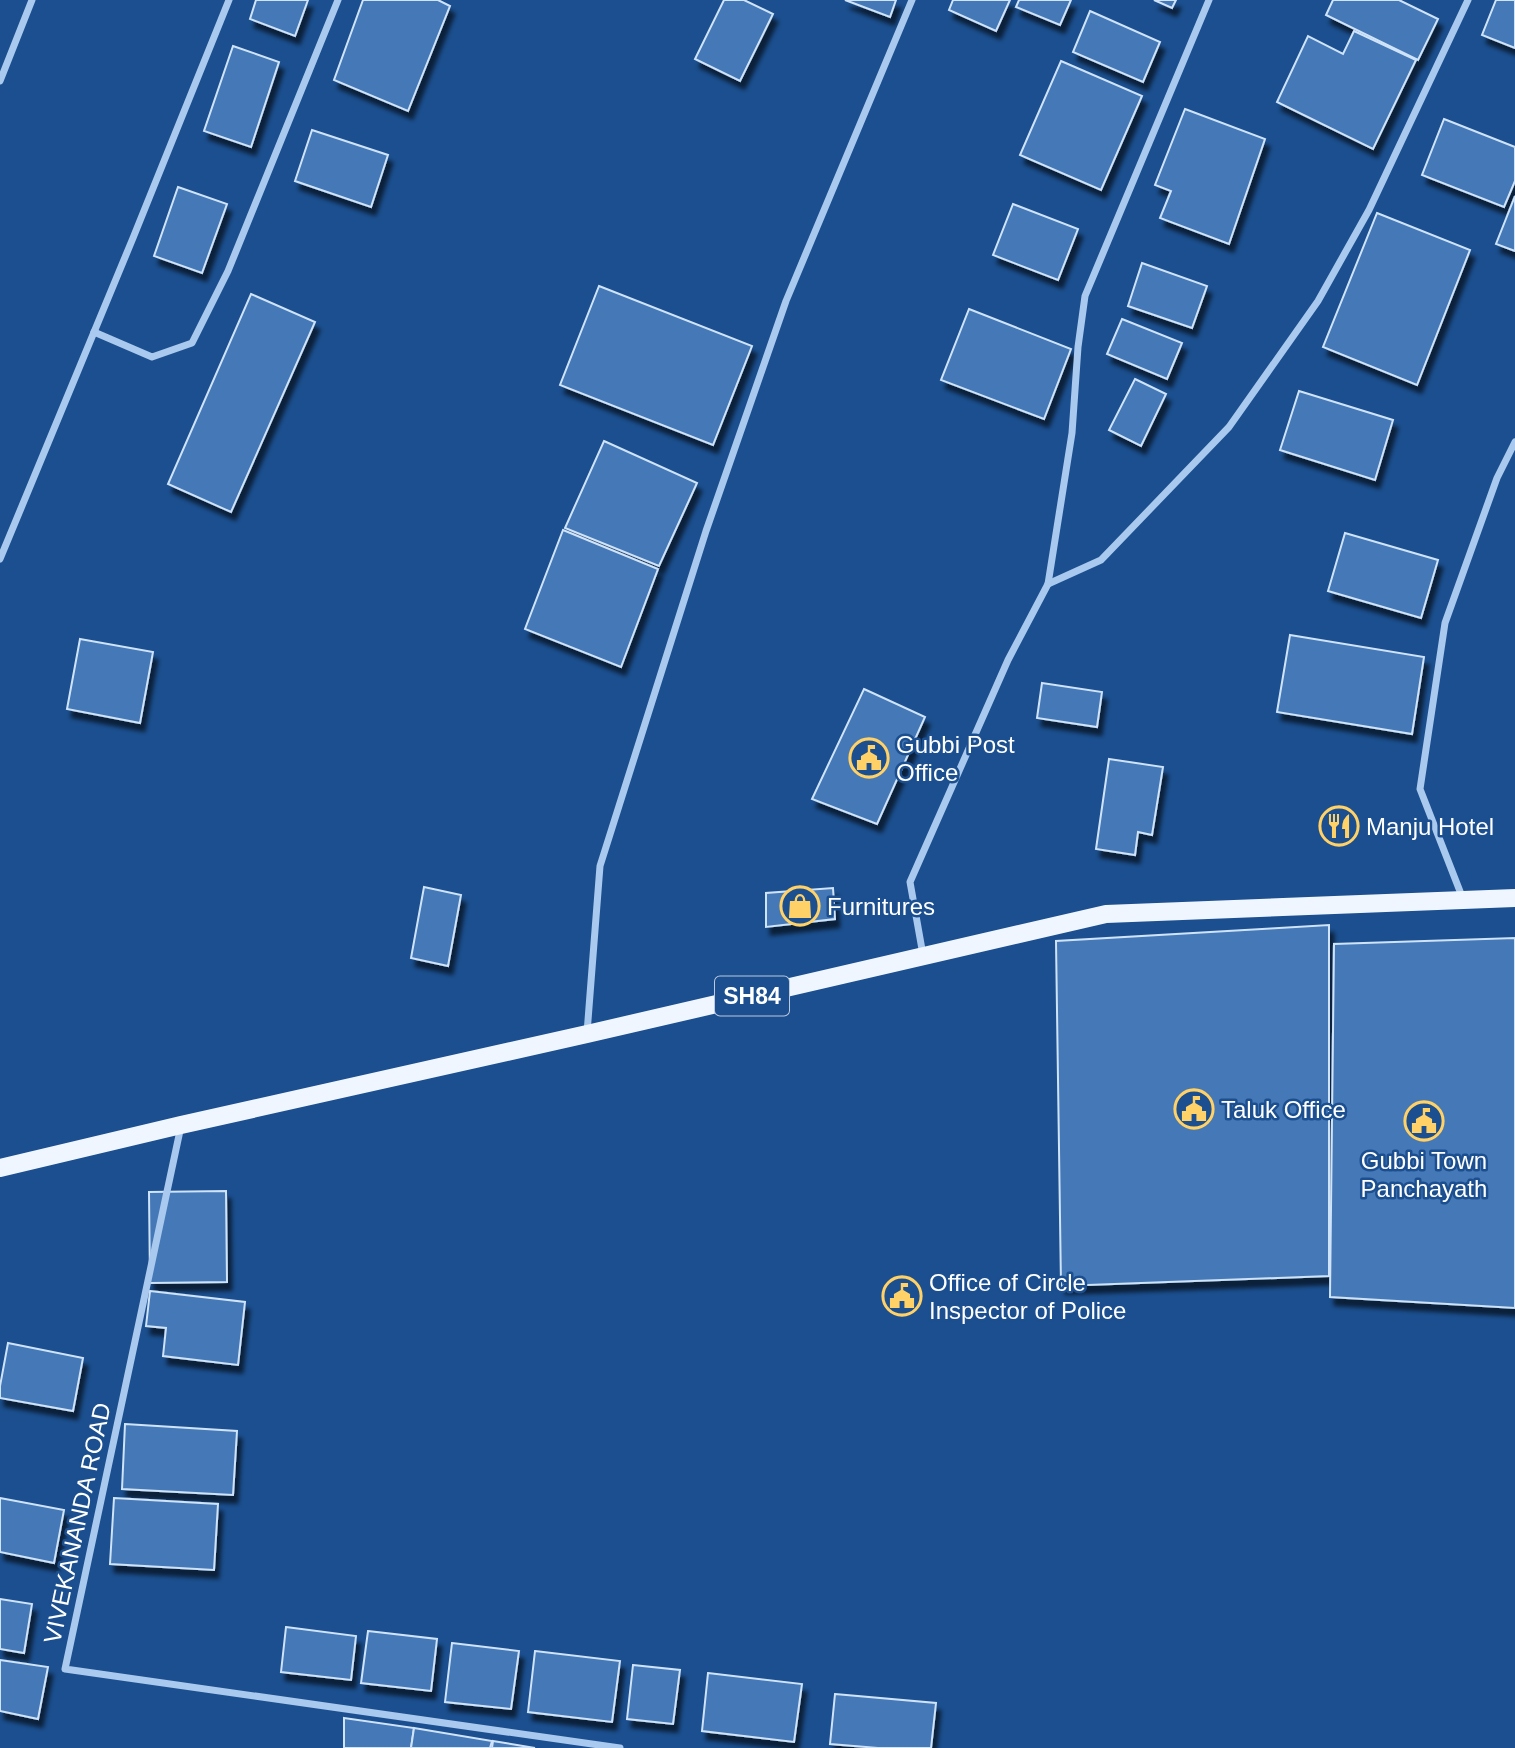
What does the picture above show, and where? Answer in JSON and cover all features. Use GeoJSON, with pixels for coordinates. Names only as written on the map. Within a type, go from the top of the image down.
{"type":"FeatureCollection","features":[{"type":"Feature","properties":{"kind":"main road","name":"SH84"},"geometry":{"type":"LineString","coordinates":[[0,1168],[1106,914],[1515,898]]}},
{"type":"Feature","properties":{"kind":"street"},"geometry":{"type":"LineString","coordinates":[[0,81],[32,0]]}},
{"type":"Feature","properties":{"kind":"street"},"geometry":{"type":"LineString","coordinates":[[0,559],[229,0]]}},
{"type":"Feature","properties":{"kind":"street"},"geometry":{"type":"LineString","coordinates":[[94,332],[152,357],[192,343],[228,271],[338,0]]}},
{"type":"Feature","properties":{"kind":"street"},"geometry":{"type":"LineString","coordinates":[[587,1034],[600,866],[604,853],[706,531],[786,301],[912,0]]}},
{"type":"Feature","properties":{"kind":"street"},"geometry":{"type":"LineString","coordinates":[[923,956],[910,882],[1008,660],[1048,584],[1072,433],[1078,347],[1085,296],[1209,0]]}},
{"type":"Feature","properties":{"kind":"street"},"geometry":{"type":"LineString","coordinates":[[1048,584],[1101,560],[1229,427],[1318,300],[1363,221],[1468,0]]}},
{"type":"Feature","properties":{"kind":"street"},"geometry":{"type":"LineString","coordinates":[[1463,900],[1420,789],[1445,624],[1497,478],[1515,442]]}},
{"type":"Feature","properties":{"kind":"street","name":"VIVEKANANDA ROAD"},"geometry":{"type":"LineString","coordinates":[[181,1125],[65,1669],[620,1748]]}},
{"type":"Feature","properties":{"kind":"building"},"geometry":{"type":"Polygon","coordinates":[[[256,0],[308,0],[295,36],[250,19],[256,0]]]}},
{"type":"Feature","properties":{"kind":"building"},"geometry":{"type":"Polygon","coordinates":[[[363,0],[438,0],[450,6],[408,111],[334,80],[363,0]]]}},
{"type":"Feature","properties":{"kind":"building"},"geometry":{"type":"Polygon","coordinates":[[[724,0],[744,0],[773,14],[740,81],[695,59],[724,0]]]}},
{"type":"Feature","properties":{"kind":"building"},"geometry":{"type":"Polygon","coordinates":[[[845,0],[896,0],[890,17],[845,0]]]}},
{"type":"Feature","properties":{"kind":"building"},"geometry":{"type":"Polygon","coordinates":[[[953,0],[1010,0],[996,31],[949,10],[953,0]]]}},
{"type":"Feature","properties":{"kind":"building"},"geometry":{"type":"Polygon","coordinates":[[[1019,0],[1071,0],[1060,25],[1016,7],[1019,0]]]}},
{"type":"Feature","properties":{"kind":"building"},"geometry":{"type":"Polygon","coordinates":[[[1154,0],[1176,0],[1172,8],[1154,0]]]}},
{"type":"Feature","properties":{"kind":"building"},"geometry":{"type":"Polygon","coordinates":[[[1333,0],[1399,0],[1438,19],[1418,60],[1326,15],[1333,0]]]}},
{"type":"Feature","properties":{"kind":"building"},"geometry":{"type":"Polygon","coordinates":[[[1496,0],[1515,0],[1515,48],[1482,35],[1496,0]]]}},
{"type":"Feature","properties":{"kind":"building"},"geometry":{"type":"Polygon","coordinates":[[[1090,11],[1160,42],[1143,82],[1073,52],[1090,11]]]}},
{"type":"Feature","properties":{"kind":"building"},"geometry":{"type":"Polygon","coordinates":[[[1354,31],[1416,60],[1373,149],[1277,102],[1308,36],[1343,54],[1354,31]]]}},
{"type":"Feature","properties":{"kind":"building"},"geometry":{"type":"Polygon","coordinates":[[[233,46],[279,62],[251,147],[204,131],[233,46]]]}},
{"type":"Feature","properties":{"kind":"building"},"geometry":{"type":"Polygon","coordinates":[[[1061,61],[1142,96],[1101,190],[1020,155],[1061,61]]]}},
{"type":"Feature","properties":{"kind":"building"},"geometry":{"type":"Polygon","coordinates":[[[1185,109],[1265,139],[1229,244],[1160,218],[1171,191],[1155,185],[1185,109]]]}},
{"type":"Feature","properties":{"kind":"building"},"geometry":{"type":"Polygon","coordinates":[[[1444,119],[1515,147],[1515,181],[1504,207],[1422,175],[1444,119]]]}},
{"type":"Feature","properties":{"kind":"building"},"geometry":{"type":"Polygon","coordinates":[[[312,130],[388,155],[371,207],[295,181],[312,130]]]}},
{"type":"Feature","properties":{"kind":"building"},"geometry":{"type":"Polygon","coordinates":[[[178,187],[227,204],[202,273],[154,256],[178,187]]]}},
{"type":"Feature","properties":{"kind":"building"},"geometry":{"type":"Polygon","coordinates":[[[1515,196],[1515,251],[1496,244],[1515,196]]]}},
{"type":"Feature","properties":{"kind":"building"},"geometry":{"type":"Polygon","coordinates":[[[1013,204],[1078,229],[1058,280],[993,255],[1013,204]]]}},
{"type":"Feature","properties":{"kind":"building"},"geometry":{"type":"Polygon","coordinates":[[[1377,213],[1470,250],[1417,385],[1323,347],[1377,213]]]}},
{"type":"Feature","properties":{"kind":"building"},"geometry":{"type":"Polygon","coordinates":[[[1142,263],[1207,286],[1192,328],[1128,306],[1142,263]]]}},
{"type":"Feature","properties":{"kind":"building"},"geometry":{"type":"Polygon","coordinates":[[[599,286],[752,346],[713,445],[560,385],[599,286]]]}},
{"type":"Feature","properties":{"kind":"building"},"geometry":{"type":"Polygon","coordinates":[[[251,294],[315,322],[231,512],[168,484],[251,294]]]}},
{"type":"Feature","properties":{"kind":"building"},"geometry":{"type":"Polygon","coordinates":[[[969,309],[1071,349],[1044,419],[941,380],[969,309]]]}},
{"type":"Feature","properties":{"kind":"building"},"geometry":{"type":"Polygon","coordinates":[[[1122,319],[1182,343],[1167,379],[1107,354],[1122,319]]]}},
{"type":"Feature","properties":{"kind":"building"},"geometry":{"type":"Polygon","coordinates":[[[1135,379],[1166,394],[1141,446],[1109,430],[1135,379]]]}},
{"type":"Feature","properties":{"kind":"building"},"geometry":{"type":"Polygon","coordinates":[[[1299,391],[1393,420],[1375,480],[1280,450],[1299,391]]]}},
{"type":"Feature","properties":{"kind":"building"},"geometry":{"type":"Polygon","coordinates":[[[604,441],[697,483],[659,566],[565,528],[604,441]]]}},
{"type":"Feature","properties":{"kind":"building"},"geometry":{"type":"Polygon","coordinates":[[[563,530],[658,569],[621,667],[525,629],[563,530]]]}},
{"type":"Feature","properties":{"kind":"building"},"geometry":{"type":"Polygon","coordinates":[[[1345,533],[1438,560],[1421,618],[1328,591],[1345,533]]]}},
{"type":"Feature","properties":{"kind":"building"},"geometry":{"type":"Polygon","coordinates":[[[1290,635],[1424,657],[1412,734],[1277,712],[1290,635]]]}},
{"type":"Feature","properties":{"kind":"building"},"geometry":{"type":"Polygon","coordinates":[[[80,639],[153,652],[140,723],[67,709],[80,639]]]}},
{"type":"Feature","properties":{"kind":"building"},"geometry":{"type":"Polygon","coordinates":[[[1042,683],[1102,692],[1097,727],[1037,718],[1042,683]]]}},
{"type":"Feature","properties":{"kind":"building","name":"Gubbi Post Office"},"geometry":{"type":"Polygon","coordinates":[[[864,689],[925,717],[877,824],[812,799],[864,689]]]}},
{"type":"Feature","properties":{"kind":"building"},"geometry":{"type":"Polygon","coordinates":[[[1109,759],[1163,767],[1152,835],[1138,832],[1135,855],[1096,849],[1109,759]]]}},
{"type":"Feature","properties":{"kind":"building"},"geometry":{"type":"Polygon","coordinates":[[[424,887],[461,895],[448,966],[411,958],[424,887]]]}},
{"type":"Feature","properties":{"kind":"building","name":"Furnitures"},"geometry":{"type":"Polygon","coordinates":[[[833,888],[835,919],[766,927],[766,893],[833,888]]]}},
{"type":"Feature","properties":{"kind":"building","name":"Taluk Office"},"geometry":{"type":"Polygon","coordinates":[[[1329,925],[1329,1276],[1061,1286],[1056,941],[1329,925]]]}},
{"type":"Feature","properties":{"kind":"building","name":"Gubbi Town Panchayath"},"geometry":{"type":"Polygon","coordinates":[[[1515,938],[1515,1308],[1330,1297],[1334,944],[1515,938]]]}},
{"type":"Feature","properties":{"kind":"building"},"geometry":{"type":"Polygon","coordinates":[[[226,1191],[227,1282],[150,1283],[149,1192],[226,1191]]]}},
{"type":"Feature","properties":{"kind":"building"},"geometry":{"type":"Polygon","coordinates":[[[150,1291],[245,1302],[238,1365],[163,1356],[166,1328],[146,1326],[150,1291]]]}},
{"type":"Feature","properties":{"kind":"building"},"geometry":{"type":"Polygon","coordinates":[[[8,1343],[83,1358],[73,1411],[0,1398],[8,1343]]]}},
{"type":"Feature","properties":{"kind":"building"},"geometry":{"type":"Polygon","coordinates":[[[125,1424],[237,1431],[233,1495],[122,1489],[125,1424]]]}},
{"type":"Feature","properties":{"kind":"building"},"geometry":{"type":"Polygon","coordinates":[[[0,1498],[64,1510],[54,1563],[0,1552],[0,1498]]]}},
{"type":"Feature","properties":{"kind":"building"},"geometry":{"type":"Polygon","coordinates":[[[114,1498],[218,1504],[214,1570],[110,1564],[114,1498]]]}},
{"type":"Feature","properties":{"kind":"building"},"geometry":{"type":"Polygon","coordinates":[[[0,1599],[32,1604],[24,1653],[0,1649],[0,1599]]]}},
{"type":"Feature","properties":{"kind":"building"},"geometry":{"type":"Polygon","coordinates":[[[286,1627],[356,1636],[351,1680],[281,1672],[286,1627]]]}},
{"type":"Feature","properties":{"kind":"building"},"geometry":{"type":"Polygon","coordinates":[[[368,1631],[437,1639],[431,1691],[361,1683],[368,1631]]]}},
{"type":"Feature","properties":{"kind":"building"},"geometry":{"type":"Polygon","coordinates":[[[452,1643],[519,1651],[511,1709],[445,1702],[452,1643]]]}},
{"type":"Feature","properties":{"kind":"building"},"geometry":{"type":"Polygon","coordinates":[[[535,1651],[620,1661],[612,1722],[528,1712],[535,1651]]]}},
{"type":"Feature","properties":{"kind":"building"},"geometry":{"type":"Polygon","coordinates":[[[0,1660],[48,1667],[38,1719],[0,1711],[0,1660]]]}},
{"type":"Feature","properties":{"kind":"building"},"geometry":{"type":"Polygon","coordinates":[[[633,1665],[680,1670],[673,1724],[627,1719],[633,1665]]]}},
{"type":"Feature","properties":{"kind":"building"},"geometry":{"type":"Polygon","coordinates":[[[708,1673],[802,1684],[794,1742],[702,1731],[708,1673]]]}},
{"type":"Feature","properties":{"kind":"building"},"geometry":{"type":"Polygon","coordinates":[[[835,1694],[936,1703],[931,1748],[830,1744],[835,1694]]]}},
{"type":"Feature","properties":{"kind":"building"},"geometry":{"type":"Polygon","coordinates":[[[344,1718],[414,1728],[411,1748],[344,1748],[344,1718]]]}},
{"type":"Feature","properties":{"kind":"building"},"geometry":{"type":"Polygon","coordinates":[[[414,1728],[492,1741],[490,1748],[411,1748],[414,1728]]]}},
{"type":"Feature","properties":{"kind":"building"},"geometry":{"type":"Polygon","coordinates":[[[493,1741],[535,1748],[492,1748],[493,1741]]]}},
{"type":"Feature","properties":{"kind":"place","name":"Gubbi Post Office"},"geometry":{"type":"Point","coordinates":[869,758]}},
{"type":"Feature","properties":{"kind":"place","name":"Manju Hotel"},"geometry":{"type":"Point","coordinates":[1339,826]}},
{"type":"Feature","properties":{"kind":"place","name":"Furnitures"},"geometry":{"type":"Point","coordinates":[800,906]}},
{"type":"Feature","properties":{"kind":"place","name":"Taluk Office"},"geometry":{"type":"Point","coordinates":[1194,1109]}},
{"type":"Feature","properties":{"kind":"place","name":"Gubbi Town Panchayath"},"geometry":{"type":"Point","coordinates":[1424,1121]}},
{"type":"Feature","properties":{"kind":"place","name":"Office of Circle Inspector of Police"},"geometry":{"type":"Point","coordinates":[902,1296]}}]}
